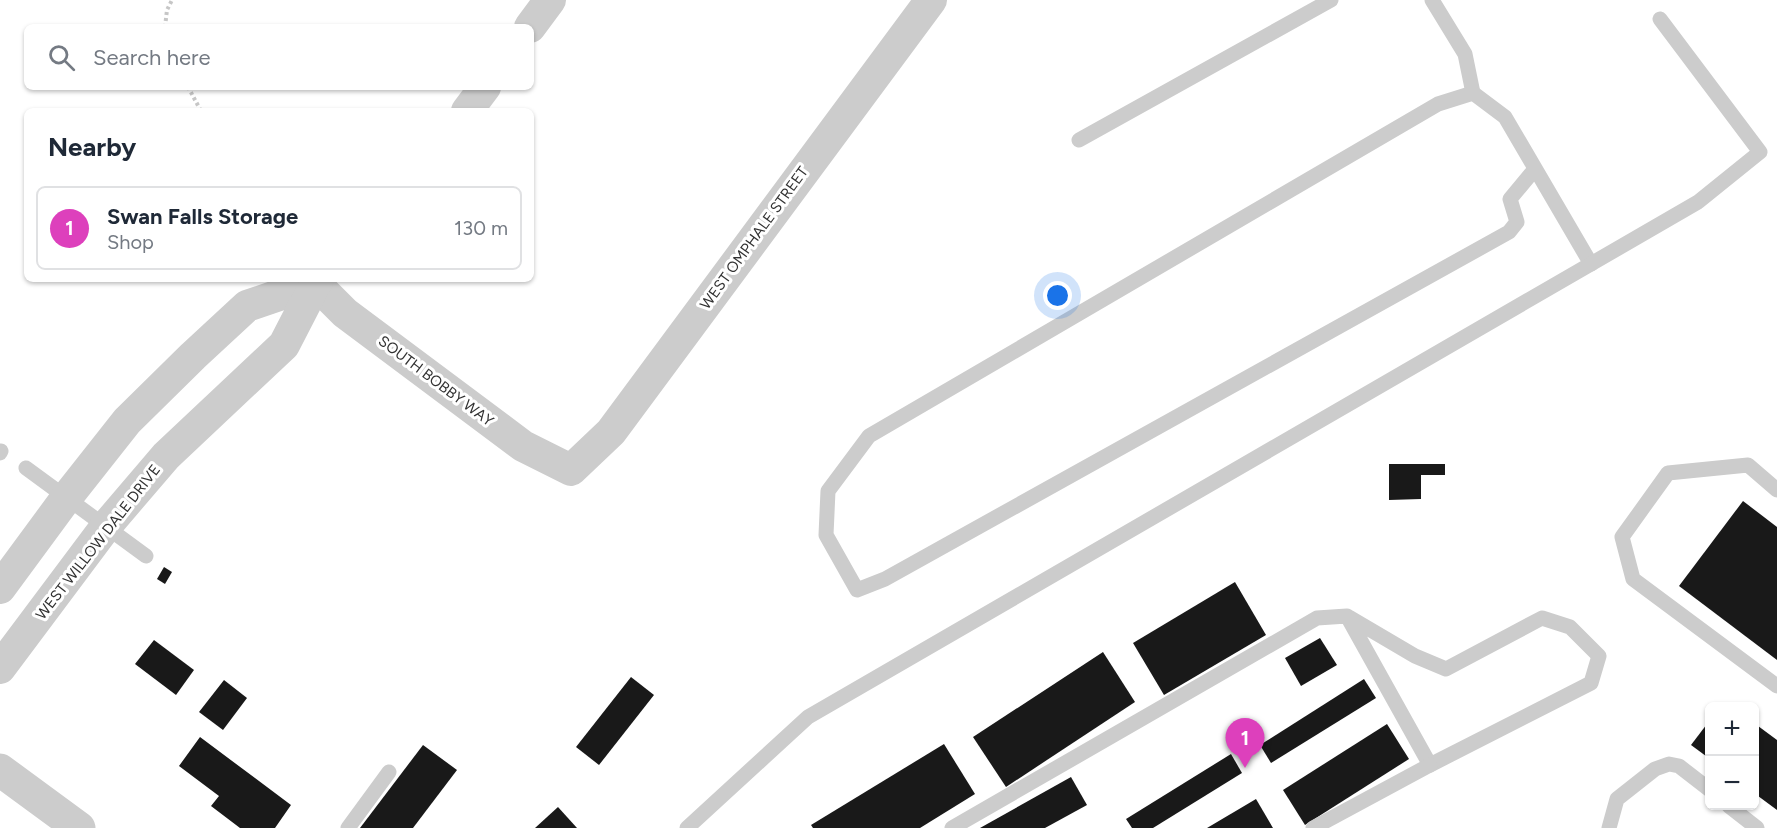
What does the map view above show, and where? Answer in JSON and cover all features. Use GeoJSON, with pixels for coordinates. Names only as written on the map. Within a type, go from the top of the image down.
{"type":"FeatureCollection","features":[{"type":"Feature","properties":{"kind":"street"},"geometry":{"type":"LineString","coordinates":[[532,24],[550,0]]}},
{"type":"Feature","properties":{"kind":"street","name":"WEST OMPHALE STREET"},"geometry":{"type":"LineString","coordinates":[[571,470],[611,432],[931,0]]}},
{"type":"Feature","properties":{"kind":"street"},"geometry":{"type":"LineString","coordinates":[[469,108],[483,90]]}},
{"type":"Feature","properties":{"kind":"street"},"geometry":{"type":"LineString","coordinates":[[0,588],[67,496],[127,421],[247,306],[310,282]]}},
{"type":"Feature","properties":{"kind":"street","name":"WEST WILLOW DALE DRIVE"},"geometry":{"type":"LineString","coordinates":[[0,668],[107,525],[166,456],[284,345],[314,282]]}},
{"type":"Feature","properties":{"kind":"street","name":"SOUTH BOBBY WAY"},"geometry":{"type":"LineString","coordinates":[[317,282],[345,313],[523,446],[571,470]]}},
{"type":"Feature","properties":{"kind":"street"},"geometry":{"type":"LineString","coordinates":[[0,770],[79,828]]}},
{"type":"Feature","properties":{"kind":"lane"},"geometry":{"type":"LineString","coordinates":[[1078,140],[1331,0]]}},
{"type":"Feature","properties":{"kind":"lane"},"geometry":{"type":"LineString","coordinates":[[1432,0],[1465,54],[1473,93],[1505,117],[1591,264]]}},
{"type":"Feature","properties":{"kind":"lane"},"geometry":{"type":"LineString","coordinates":[[687,828],[808,717],[1698,202],[1760,152],[1660,19]]}},
{"type":"Feature","properties":{"kind":"lane"},"geometry":{"type":"LineString","coordinates":[[1473,93],[1438,104],[869,436],[828,491],[826,535],[857,590],[885,579],[1509,232],[1517,222],[1510,199],[1535,169]]}},
{"type":"Feature","properties":{"kind":"lane"},"geometry":{"type":"LineString","coordinates":[[1777,490],[1748,465],[1668,473],[1622,537],[1633,579],[1777,686]]}},
{"type":"Feature","properties":{"kind":"lane"},"geometry":{"type":"LineString","coordinates":[[26,468],[107,525],[146,556]]}},
{"type":"Feature","properties":{"kind":"lane"},"geometry":{"type":"LineString","coordinates":[[1347,616],[1430,765]]}},
{"type":"Feature","properties":{"kind":"lane"},"geometry":{"type":"LineString","coordinates":[[952,828],[1317,618],[1347,616],[1415,656],[1446,669],[1542,618],[1570,627],[1599,656],[1591,683],[1313,828]]}},
{"type":"Feature","properties":{"kind":"lane"},"geometry":{"type":"LineString","coordinates":[[1609,828],[1617,799],[1655,769],[1668,764],[1679,766],[1705,786]]}},
{"type":"Feature","properties":{"kind":"lane"},"geometry":{"type":"LineString","coordinates":[[348,828],[389,772]]}},
{"type":"Feature","properties":{"kind":"lane"},"geometry":{"type":"LineString","coordinates":[[1734,810],[1758,828]]}},
{"type":"Feature","properties":{"kind":"path"},"geometry":{"type":"LineString","coordinates":[[165,24],[167,10],[172,0]]}},
{"type":"Feature","properties":{"kind":"path"},"geometry":{"type":"LineString","coordinates":[[190,90],[199,108]]}},
{"type":"Feature","properties":{"kind":"building"},"geometry":{"type":"Polygon","coordinates":[[[1389,464],[1445,464],[1445,475],[1421,475],[1421,499],[1389,500],[1389,464]]]}},
{"type":"Feature","properties":{"kind":"building"},"geometry":{"type":"Polygon","coordinates":[[[1743,501],[1777,527],[1777,660],[1679,586],[1743,501]]]}},
{"type":"Feature","properties":{"kind":"building"},"geometry":{"type":"Polygon","coordinates":[[[164,567],[172,572],[165,584],[157,579],[164,567]]]}},
{"type":"Feature","properties":{"kind":"building"},"geometry":{"type":"Polygon","coordinates":[[[1235,582],[1266,635],[1164,695],[1133,643],[1235,582]]]}},
{"type":"Feature","properties":{"kind":"building"},"geometry":{"type":"Polygon","coordinates":[[[1320,638],[1337,665],[1301,686],[1285,658],[1320,638]]]}},
{"type":"Feature","properties":{"kind":"building"},"geometry":{"type":"Polygon","coordinates":[[[154,640],[194,670],[176,695],[135,664],[154,640]]]}},
{"type":"Feature","properties":{"kind":"building"},"geometry":{"type":"Polygon","coordinates":[[[1103,652],[1135,702],[1006,787],[973,737],[1103,652]]]}},
{"type":"Feature","properties":{"kind":"building"},"geometry":{"type":"Polygon","coordinates":[[[631,677],[654,695],[599,765],[576,747],[631,677]]]}},
{"type":"Feature","properties":{"kind":"building"},"geometry":{"type":"Polygon","coordinates":[[[1364,679],[1376,698],[1271,763],[1260,745],[1364,679]]]}},
{"type":"Feature","properties":{"kind":"building"},"geometry":{"type":"Polygon","coordinates":[[[224,680],[247,698],[223,730],[199,712],[224,680]]]}},
{"type":"Feature","properties":{"kind":"building"},"geometry":{"type":"Polygon","coordinates":[[[1387,724],[1409,759],[1305,825],[1283,790],[1387,724]]]}},
{"type":"Feature","properties":{"kind":"building"},"geometry":{"type":"Polygon","coordinates":[[[1705,727],[1705,755],[1691,745],[1705,727]]]}},
{"type":"Feature","properties":{"kind":"building"},"geometry":{"type":"Polygon","coordinates":[[[1759,727],[1777,740],[1777,810],[1759,797],[1759,727]]]}},
{"type":"Feature","properties":{"kind":"building"},"geometry":{"type":"Polygon","coordinates":[[[200,737],[291,805],[275,828],[240,828],[211,806],[219,796],[179,766],[200,737]]]}},
{"type":"Feature","properties":{"kind":"building"},"geometry":{"type":"Polygon","coordinates":[[[944,744],[975,794],[920,828],[813,828],[811,825],[944,744]]]}},
{"type":"Feature","properties":{"kind":"building"},"geometry":{"type":"Polygon","coordinates":[[[423,745],[457,770],[413,828],[360,828],[423,745]]]}},
{"type":"Feature","properties":{"kind":"building"},"geometry":{"type":"Polygon","coordinates":[[[1231,754],[1242,773],[1153,828],[1132,828],[1126,819],[1231,754]]]}},
{"type":"Feature","properties":{"kind":"building"},"geometry":{"type":"Polygon","coordinates":[[[1071,777],[1087,805],[1045,828],[980,828],[1071,777]]]}},
{"type":"Feature","properties":{"kind":"building"},"geometry":{"type":"Polygon","coordinates":[[[1256,799],[1273,828],[1207,828],[1256,799]]]}},
{"type":"Feature","properties":{"kind":"building"},"geometry":{"type":"Polygon","coordinates":[[[558,807],[577,828],[535,828],[558,807]]]}},
{"type":"Feature","properties":{"kind":"place","name":"Swan Falls Storage"},"geometry":{"type":"Point","coordinates":[1245,768]}}]}
